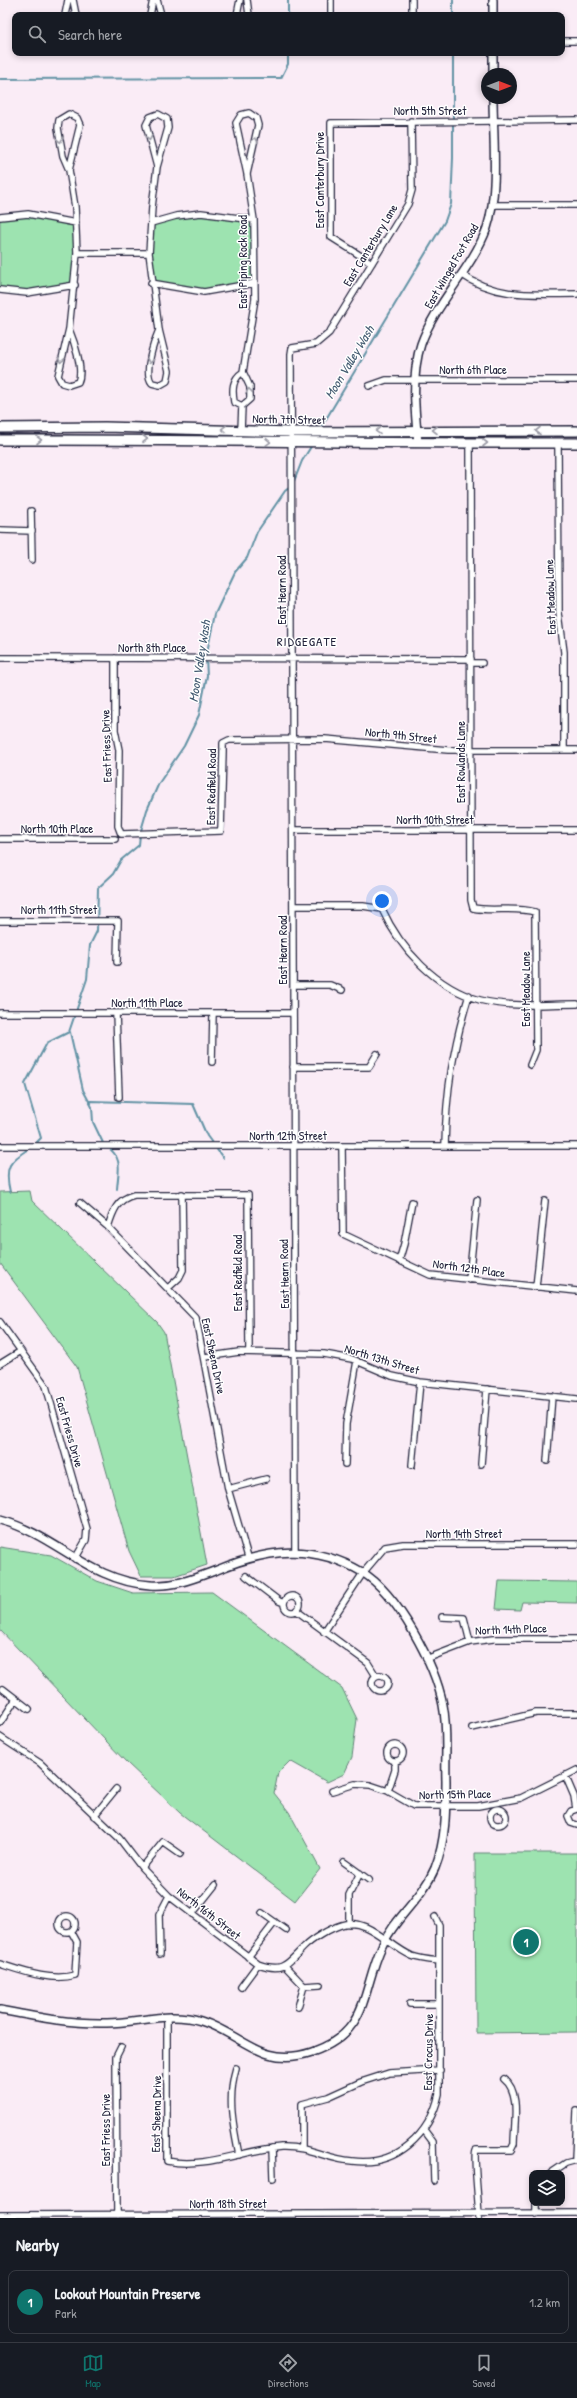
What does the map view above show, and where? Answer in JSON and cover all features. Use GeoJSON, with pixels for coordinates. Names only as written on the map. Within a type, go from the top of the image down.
{"type":"FeatureCollection","features":[{"type":"Feature","properties":{"kind":"main road","name":"North 7th Street"},"geometry":{"type":"LineString","coordinates":[[0,428],[105,427],[291,432],[417,430],[577,431]]}},
{"type":"Feature","properties":{"kind":"main road"},"geometry":{"type":"LineString","coordinates":[[105,427],[106,439]]}},
{"type":"Feature","properties":{"kind":"main road"},"geometry":{"type":"LineString","coordinates":[[520,431],[520,443]]}},
{"type":"Feature","properties":{"kind":"main road","name":"North 7th Street"},"geometry":{"type":"LineString","coordinates":[[0,440],[106,439],[291,443],[577,443]]}},
{"type":"Feature","properties":{"kind":"street"},"geometry":{"type":"LineString","coordinates":[[66,12],[68,0]]}},
{"type":"Feature","properties":{"kind":"street"},"geometry":{"type":"LineString","coordinates":[[73,0],[75,12]]}},
{"type":"Feature","properties":{"kind":"street"},"geometry":{"type":"LineString","coordinates":[[151,12],[153,0]]}},
{"type":"Feature","properties":{"kind":"street"},"geometry":{"type":"LineString","coordinates":[[157,0],[160,12]]}},
{"type":"Feature","properties":{"kind":"street"},"geometry":{"type":"LineString","coordinates":[[238,12],[240,0]]}},
{"type":"Feature","properties":{"kind":"street"},"geometry":{"type":"LineString","coordinates":[[248,0],[249,12]]}},
{"type":"Feature","properties":{"kind":"street"},"geometry":{"type":"LineString","coordinates":[[331,0],[331,12]]}},
{"type":"Feature","properties":{"kind":"street"},"geometry":{"type":"LineString","coordinates":[[412,0],[412,12]]}},
{"type":"Feature","properties":{"kind":"street"},"geometry":{"type":"LineString","coordinates":[[493,0],[493,12]]}},
{"type":"Feature","properties":{"kind":"street"},"geometry":{"type":"LineString","coordinates":[[565,41],[577,41]]}},
{"type":"Feature","properties":{"kind":"street"},"geometry":{"type":"LineString","coordinates":[[493,56],[493,68]]}},
{"type":"Feature","properties":{"kind":"street","name":"East Winged Foot Road"},"geometry":{"type":"LineString","coordinates":[[418,443],[416,380],[417,362],[425,335],[486,228],[492,205],[493,104]]}},
{"type":"Feature","properties":{"kind":"street","name":"East Piping Rock Road"},"geometry":{"type":"LineString","coordinates":[[242,406],[248,402],[250,393],[243,372],[245,352],[253,316],[255,283],[254,220],[247,174],[236,123],[239,117],[249,113],[256,118],[258,125],[247,174]]}},
{"type":"Feature","properties":{"kind":"street"},"geometry":{"type":"LineString","coordinates":[[69,170],[80,125],[77,118],[69,114],[59,120],[58,128],[63,156],[69,170],[76,223],[77,253],[75,285],[69,329],[58,376],[62,383],[70,385],[78,382],[80,373],[74,341],[69,329]]}},
{"type":"Feature","properties":{"kind":"street"},"geometry":{"type":"LineString","coordinates":[[157,167],[146,126],[150,117],[158,114],[164,116],[168,123],[157,167],[149,253],[159,330],[164,345],[169,376],[165,383],[157,385],[152,383],[148,375],[153,345],[159,330]]}},
{"type":"Feature","properties":{"kind":"street","name":"North 5th Street"},"geometry":{"type":"LineString","coordinates":[[331,123],[577,120]]}},
{"type":"Feature","properties":{"kind":"street","name":"East Canterbury Lane"},"geometry":{"type":"LineString","coordinates":[[292,348],[316,344],[326,336],[411,198],[411,121]]}},
{"type":"Feature","properties":{"kind":"street","name":"East Canterbury Drive"},"geometry":{"type":"LineString","coordinates":[[331,123],[330,237],[372,263]]}},
{"type":"Feature","properties":{"kind":"street"},"geometry":{"type":"LineString","coordinates":[[492,205],[577,205]]}},
{"type":"Feature","properties":{"kind":"street"},"geometry":{"type":"LineString","coordinates":[[151,223],[176,216],[201,213],[254,220]]}},
{"type":"Feature","properties":{"kind":"street"},"geometry":{"type":"LineString","coordinates":[[0,217],[28,214],[76,223]]}},
{"type":"Feature","properties":{"kind":"street"},"geometry":{"type":"LineString","coordinates":[[77,253],[149,253]]}},
{"type":"Feature","properties":{"kind":"street"},"geometry":{"type":"LineString","coordinates":[[461,274],[479,286],[504,293],[577,294]]}},
{"type":"Feature","properties":{"kind":"street"},"geometry":{"type":"LineString","coordinates":[[152,283],[204,292],[255,283]]}},
{"type":"Feature","properties":{"kind":"street"},"geometry":{"type":"LineString","coordinates":[[0,290],[26,293],[75,285]]}},
{"type":"Feature","properties":{"kind":"street","name":"East Hearn Road"},"geometry":{"type":"LineString","coordinates":[[292,348],[291,443],[295,1552]]}},
{"type":"Feature","properties":{"kind":"street","name":"East Piping Rock Road"},"geometry":{"type":"LineString","coordinates":[[242,406],[234,402],[233,388],[236,378],[243,372]]}},
{"type":"Feature","properties":{"kind":"street","name":"North 6th Place"},"geometry":{"type":"LineString","coordinates":[[369,386],[386,380],[577,380]]}},
{"type":"Feature","properties":{"kind":"street","name":"East Piping Rock Road"},"geometry":{"type":"LineString","coordinates":[[241,430],[242,406]]}},
{"type":"Feature","properties":{"kind":"street","name":"East Rowlands Lane"},"geometry":{"type":"LineString","coordinates":[[470,443],[471,831],[473,908],[527,909],[535,912]]}},
{"type":"Feature","properties":{"kind":"street","name":"East Meadow Lane"},"geometry":{"type":"LineString","coordinates":[[558,443],[559,613],[564,652],[564,749]]}},
{"type":"Feature","properties":{"kind":"street"},"geometry":{"type":"LineString","coordinates":[[31,511],[32,560]]}},
{"type":"Feature","properties":{"kind":"street"},"geometry":{"type":"LineString","coordinates":[[0,530],[32,531]]}},
{"type":"Feature","properties":{"kind":"street","name":"North 8th Place"},"geometry":{"type":"LineString","coordinates":[[0,658],[471,661]]}},
{"type":"Feature","properties":{"kind":"street","name":"East Friess Drive"},"geometry":{"type":"LineString","coordinates":[[115,658],[115,730],[119,750],[118,826],[121,834],[221,831]]}},
{"type":"Feature","properties":{"kind":"street"},"geometry":{"type":"LineString","coordinates":[[471,661],[482,662]]}},
{"type":"Feature","properties":{"kind":"street","name":"North 9th Street"},"geometry":{"type":"LineString","coordinates":[[223,743],[229,740],[347,741],[424,749],[471,751],[577,750]]}},
{"type":"Feature","properties":{"kind":"street","name":"East Redfield Road"},"geometry":{"type":"LineString","coordinates":[[221,831],[223,743]]}},
{"type":"Feature","properties":{"kind":"street","name":"North 10th Street"},"geometry":{"type":"LineString","coordinates":[[293,830],[577,830]]}},
{"type":"Feature","properties":{"kind":"street","name":"North 10th Place"},"geometry":{"type":"LineString","coordinates":[[0,838],[115,839]]}},
{"type":"Feature","properties":{"kind":"street"},"geometry":{"type":"LineString","coordinates":[[293,906],[363,906],[382,909],[390,927],[418,963],[450,986],[469,996],[498,1003],[577,1004]]}},
{"type":"Feature","properties":{"kind":"street","name":"East Meadow Lane"},"geometry":{"type":"LineString","coordinates":[[530,1065],[536,1050],[535,912]]}},
{"type":"Feature","properties":{"kind":"street","name":"North 11th Street"},"geometry":{"type":"LineString","coordinates":[[0,920],[118,921],[117,962]]}},
{"type":"Feature","properties":{"kind":"street"},"geometry":{"type":"LineString","coordinates":[[293,985],[330,985],[342,990]]}},
{"type":"Feature","properties":{"kind":"street"},"geometry":{"type":"LineString","coordinates":[[445,1146],[446,1106],[450,1064],[469,996]]}},
{"type":"Feature","properties":{"kind":"street","name":"North 11th Place"},"geometry":{"type":"LineString","coordinates":[[0,1013],[293,1013]]}},
{"type":"Feature","properties":{"kind":"street"},"geometry":{"type":"LineString","coordinates":[[116,1013],[119,1097]]}},
{"type":"Feature","properties":{"kind":"street"},"geometry":{"type":"LineString","coordinates":[[212,1062],[213,1013]]}},
{"type":"Feature","properties":{"kind":"street"},"geometry":{"type":"LineString","coordinates":[[293,1067],[369,1067],[377,1054]]}},
{"type":"Feature","properties":{"kind":"street","name":"North 12th Street"},"geometry":{"type":"LineString","coordinates":[[0,1146],[577,1146]]}},
{"type":"Feature","properties":{"kind":"street","name":"North 12th Place"},"geometry":{"type":"LineString","coordinates":[[342,1146],[343,1234],[430,1275],[577,1291]]}},
{"type":"Feature","properties":{"kind":"street"},"geometry":{"type":"LineString","coordinates":[[108,1227],[114,1208],[126,1196],[182,1194],[184,1262],[179,1278],[168,1288]]}},
{"type":"Feature","properties":{"kind":"street","name":"East Redfield Road"},"geometry":{"type":"LineString","coordinates":[[182,1194],[248,1195],[249,1352]]}},
{"type":"Feature","properties":{"kind":"street"},"geometry":{"type":"LineString","coordinates":[[469,1280],[477,1200]]}},
{"type":"Feature","properties":{"kind":"street"},"geometry":{"type":"LineString","coordinates":[[536,1287],[545,1201]]}},
{"type":"Feature","properties":{"kind":"street"},"geometry":{"type":"LineString","coordinates":[[399,1261],[404,1244],[412,1202]]}},
{"type":"Feature","properties":{"kind":"street","name":"East Sheena Drive"},"geometry":{"type":"LineString","coordinates":[[80,1203],[108,1227],[196,1318],[205,1357],[228,1489],[248,1557]]}},
{"type":"Feature","properties":{"kind":"street","name":"East Friess Drive"},"geometry":{"type":"LineString","coordinates":[[0,1322],[46,1386],[87,1529],[86,1540],[75,1559]]}},
{"type":"Feature","properties":{"kind":"street"},"geometry":{"type":"LineString","coordinates":[[0,1364],[21,1351]]}},
{"type":"Feature","properties":{"kind":"street","name":"North 13th Street"},"geometry":{"type":"LineString","coordinates":[[205,1357],[249,1352],[333,1355],[357,1361],[392,1376],[420,1382],[577,1399]]}},
{"type":"Feature","properties":{"kind":"street"},"geometry":{"type":"LineString","coordinates":[[345,1464],[346,1424],[357,1361]]}},
{"type":"Feature","properties":{"kind":"street"},"geometry":{"type":"LineString","coordinates":[[412,1465],[420,1382]]}},
{"type":"Feature","properties":{"kind":"street"},"geometry":{"type":"LineString","coordinates":[[480,1464],[487,1389]]}},
{"type":"Feature","properties":{"kind":"street"},"geometry":{"type":"LineString","coordinates":[[547,1461],[552,1396]]}},
{"type":"Feature","properties":{"kind":"street"},"geometry":{"type":"LineString","coordinates":[[228,1489],[266,1478]]}},
{"type":"Feature","properties":{"kind":"street"},"geometry":{"type":"LineString","coordinates":[[0,1520],[33,1533],[106,1576],[130,1582],[158,1585],[192,1580],[248,1557],[271,1553],[295,1552],[330,1557],[363,1573],[376,1582],[396,1604],[426,1659],[443,1702],[446,1740],[446,1807],[443,1844],[436,1866],[425,1889],[391,1930],[385,1940],[364,2005],[351,2027],[328,2045],[311,2052],[282,2056],[252,2049],[202,2021],[182,2017],[167,2017],[122,2023],[79,2023],[54,2021],[0,2010]]}},
{"type":"Feature","properties":{"kind":"street","name":"North 14th Street"},"geometry":{"type":"LineString","coordinates":[[363,1573],[385,1546],[403,1544],[577,1544]]}},
{"type":"Feature","properties":{"kind":"street"},"geometry":{"type":"LineString","coordinates":[[324,1632],[363,1573]]}},
{"type":"Feature","properties":{"kind":"street"},"geometry":{"type":"LineString","coordinates":[[246,1576],[279,1601],[284,1603],[289,1611],[297,1611],[324,1632],[368,1662],[376,1676]]}},
{"type":"Feature","properties":{"kind":"street"},"geometry":{"type":"LineString","coordinates":[[284,1603],[288,1598],[296,1597],[300,1604],[297,1611]]}},
{"type":"Feature","properties":{"kind":"street"},"geometry":{"type":"LineString","coordinates":[[442,1617],[464,1618],[470,1642]]}},
{"type":"Feature","properties":{"kind":"street","name":"North 14th Place"},"geometry":{"type":"LineString","coordinates":[[426,1659],[470,1642],[506,1639],[577,1639]]}},
{"type":"Feature","properties":{"kind":"street"},"geometry":{"type":"LineString","coordinates":[[3,1689],[29,1709]]}},
{"type":"Feature","properties":{"kind":"street"},"geometry":{"type":"LineString","coordinates":[[0,1723],[16,1699]]}},
{"type":"Feature","properties":{"kind":"street"},"geometry":{"type":"LineString","coordinates":[[472,1728],[536,1713],[577,1713]]}},
{"type":"Feature","properties":{"kind":"street","name":"North 16th Street"},"geometry":{"type":"LineString","coordinates":[[0,1737],[40,1763],[94,1816],[119,1838],[142,1868],[169,1896],[258,1964],[270,1968],[285,1966]]}},
{"type":"Feature","properties":{"kind":"street"},"geometry":{"type":"LineString","coordinates":[[388,1791],[395,1770],[395,1761]]}},
{"type":"Feature","properties":{"kind":"street","name":"North 15th Place"},"geometry":{"type":"LineString","coordinates":[[332,1791],[355,1784],[370,1785],[388,1791],[414,1806],[497,1807],[521,1798],[577,1770]]}},
{"type":"Feature","properties":{"kind":"street"},"geometry":{"type":"LineString","coordinates":[[565,1776],[574,1796],[576,1809],[571,1811],[568,1816],[571,1823],[577,1825]]}},
{"type":"Feature","properties":{"kind":"street"},"geometry":{"type":"LineString","coordinates":[[94,1816],[116,1789]]}},
{"type":"Feature","properties":{"kind":"street"},"geometry":{"type":"LineString","coordinates":[[142,1868],[163,1842],[180,1854]]}},
{"type":"Feature","properties":{"kind":"street"},"geometry":{"type":"LineString","coordinates":[[344,1862],[370,1880]]}},
{"type":"Feature","properties":{"kind":"street"},"geometry":{"type":"LineString","coordinates":[[349,1924],[349,1895],[360,1874]]}},
{"type":"Feature","properties":{"kind":"street"},"geometry":{"type":"LineString","coordinates":[[192,1914],[215,1885]]}},
{"type":"Feature","properties":{"kind":"street"},"geometry":{"type":"LineString","coordinates":[[160,1954],[159,1915],[169,1896]]}},
{"type":"Feature","properties":{"kind":"street"},"geometry":{"type":"LineString","coordinates":[[262,1913],[286,1930]]}},
{"type":"Feature","properties":{"kind":"street","name":"East Crocus Drive"},"geometry":{"type":"LineString","coordinates":[[239,2155],[272,2148],[302,2148],[352,2162],[375,2161],[387,2158],[407,2147],[424,2130],[436,2108],[440,2070],[439,1925],[435,1917]]}},
{"type":"Feature","properties":{"kind":"street"},"geometry":{"type":"LineString","coordinates":[[248,1957],[275,1922]]}},
{"type":"Feature","properties":{"kind":"street"},"geometry":{"type":"LineString","coordinates":[[304,1986],[285,1966],[311,1941],[341,1925],[349,1924],[368,1928],[385,1940],[413,1956],[439,1961]]}},
{"type":"Feature","properties":{"kind":"street"},"geometry":{"type":"LineString","coordinates":[[0,1964],[37,1975],[69,1977],[75,1975],[77,1942],[71,1931]]}},
{"type":"Feature","properties":{"kind":"street"},"geometry":{"type":"LineString","coordinates":[[241,1987],[258,1964]]}},
{"type":"Feature","properties":{"kind":"street"},"geometry":{"type":"LineString","coordinates":[[304,1986],[320,1985]]}},
{"type":"Feature","properties":{"kind":"street"},"geometry":{"type":"LineString","coordinates":[[298,2007],[304,1986]]}},
{"type":"Feature","properties":{"kind":"street"},"geometry":{"type":"LineString","coordinates":[[410,2004],[439,2004]]}},
{"type":"Feature","properties":{"kind":"street","name":"East Sheena Drive"},"geometry":{"type":"LineString","coordinates":[[167,2017],[166,2161],[200,2162],[239,2155]]}},
{"type":"Feature","properties":{"kind":"street","name":"East Friess Drive"},"geometry":{"type":"LineString","coordinates":[[117,2215],[116,2057],[121,2047]]}},
{"type":"Feature","properties":{"kind":"street"},"geometry":{"type":"LineString","coordinates":[[236,2068],[231,2096],[232,2119],[239,2155]]}},
{"type":"Feature","properties":{"kind":"street"},"geometry":{"type":"LineString","coordinates":[[302,2148],[302,2104],[328,2097],[361,2082],[389,2073],[440,2070]]}},
{"type":"Feature","properties":{"kind":"street"},"geometry":{"type":"LineString","coordinates":[[479,2216],[476,2157],[474,2154],[476,2150],[510,2150],[514,2144],[514,2093],[510,2084],[504,2079]]}},
{"type":"Feature","properties":{"kind":"street"},"geometry":{"type":"LineString","coordinates":[[557,2170],[576,2160],[577,2111]]}},
{"type":"Feature","properties":{"kind":"street"},"geometry":{"type":"LineString","coordinates":[[424,2130],[433,2142],[434,2181]]}},
{"type":"Feature","properties":{"kind":"street"},"geometry":{"type":"LineString","coordinates":[[272,2148],[273,2178]]}},
{"type":"Feature","properties":{"kind":"street"},"geometry":{"type":"LineString","coordinates":[[536,2206],[536,2214]]}},
{"type":"Feature","properties":{"kind":"street","name":"North 18th Street"},"geometry":{"type":"LineString","coordinates":[[0,2215],[22,2217],[97,2217],[117,2215],[479,2216],[577,2213]]}},
{"type":"Feature","properties":{"kind":"green space"},"geometry":{"type":"Polygon","coordinates":[[[12,214],[76,223],[75,285],[39,291],[0,290],[0,217],[12,214]]]}},
{"type":"Feature","properties":{"kind":"green space"},"geometry":{"type":"Polygon","coordinates":[[[193,214],[254,220],[255,283],[212,292],[151,283],[151,223],[193,214]]]}},
{"type":"Feature","properties":{"kind":"green space"},"geometry":{"type":"Polygon","coordinates":[[[30,1191],[32,1201],[157,1322],[164,1332],[207,1565],[174,1576],[141,1576],[129,1551],[77,1367],[0,1263],[0,1192],[30,1191]]]}},
{"type":"Feature","properties":{"kind":"green space"},"geometry":{"type":"Polygon","coordinates":[[[0,1547],[51,1555],[97,1581],[133,1593],[212,1592],[342,1688],[357,1719],[352,1757],[344,1774],[327,1782],[290,1761],[278,1773],[274,1793],[289,1812],[320,1869],[295,1901],[180,1813],[127,1763],[0,1630],[0,1547]]]}},
{"type":"Feature","properties":{"kind":"green space"},"geometry":{"type":"Polygon","coordinates":[[[499,1581],[577,1582],[577,1603],[522,1602],[520,1610],[496,1609],[499,1581]]]}},
{"type":"Feature","properties":{"kind":"green space"},"geometry":{"type":"Polygon","coordinates":[[[475,1853],[577,1853],[577,2032],[476,2033],[475,1853]]]}},
{"type":"Feature","properties":{"kind":"waterway"},"geometry":{"type":"LineString","coordinates":[[288,0],[288,12]]}},
{"type":"Feature","properties":{"kind":"waterway","name":"Moon Valley Wash"},"geometry":{"type":"LineString","coordinates":[[453,0],[453,12]]}},
{"type":"Feature","properties":{"kind":"waterway"},"geometry":{"type":"LineString","coordinates":[[0,79],[281,78],[288,64],[288,56]]}},
{"type":"Feature","properties":{"kind":"waterway","name":"Moon Valley Wash"},"geometry":{"type":"LineString","coordinates":[[320,429],[445,221],[451,204],[453,158],[453,56]]}},
{"type":"Feature","properties":{"kind":"waterway","name":"Moon Valley Wash"},"geometry":{"type":"LineString","coordinates":[[293,484],[302,461],[312,445]]}},
{"type":"Feature","properties":{"kind":"waterway","name":"Moon Valley Wash"},"geometry":{"type":"LineString","coordinates":[[35,1144],[41,1138],[25,1084],[47,1043],[69,1032],[87,979],[90,945],[97,931],[98,888],[113,874],[121,860],[139,845],[140,834],[147,810],[159,783],[184,746],[199,715],[207,676],[206,657],[215,614],[235,572],[247,558],[257,532],[285,491],[290,487]]}},
{"type":"Feature","properties":{"kind":"waterway"},"geometry":{"type":"LineString","coordinates":[[70,1032],[83,1090],[92,1107],[93,1122],[104,1145]]}},
{"type":"Feature","properties":{"kind":"waterway"},"geometry":{"type":"LineString","coordinates":[[90,1101],[193,1104],[207,1136],[223,1158]]}},
{"type":"Feature","properties":{"kind":"waterway"},"geometry":{"type":"LineString","coordinates":[[107,1147],[116,1156],[118,1161],[119,1171],[117,1189]]}},
{"type":"Feature","properties":{"kind":"waterway","name":"Moon Valley Wash"},"geometry":{"type":"LineString","coordinates":[[10,1192],[8,1183],[8,1171],[10,1166],[17,1157],[30,1148]]}},
{"type":"Feature","properties":{"kind":"place","name":"Lookout Mountain Preserve"},"geometry":{"type":"Point","coordinates":[526,1942]}},
{"type":"Feature","properties":{"kind":"district","name":"RIDGEGATE"},"geometry":{"type":"Point","coordinates":[307,641]}}]}
